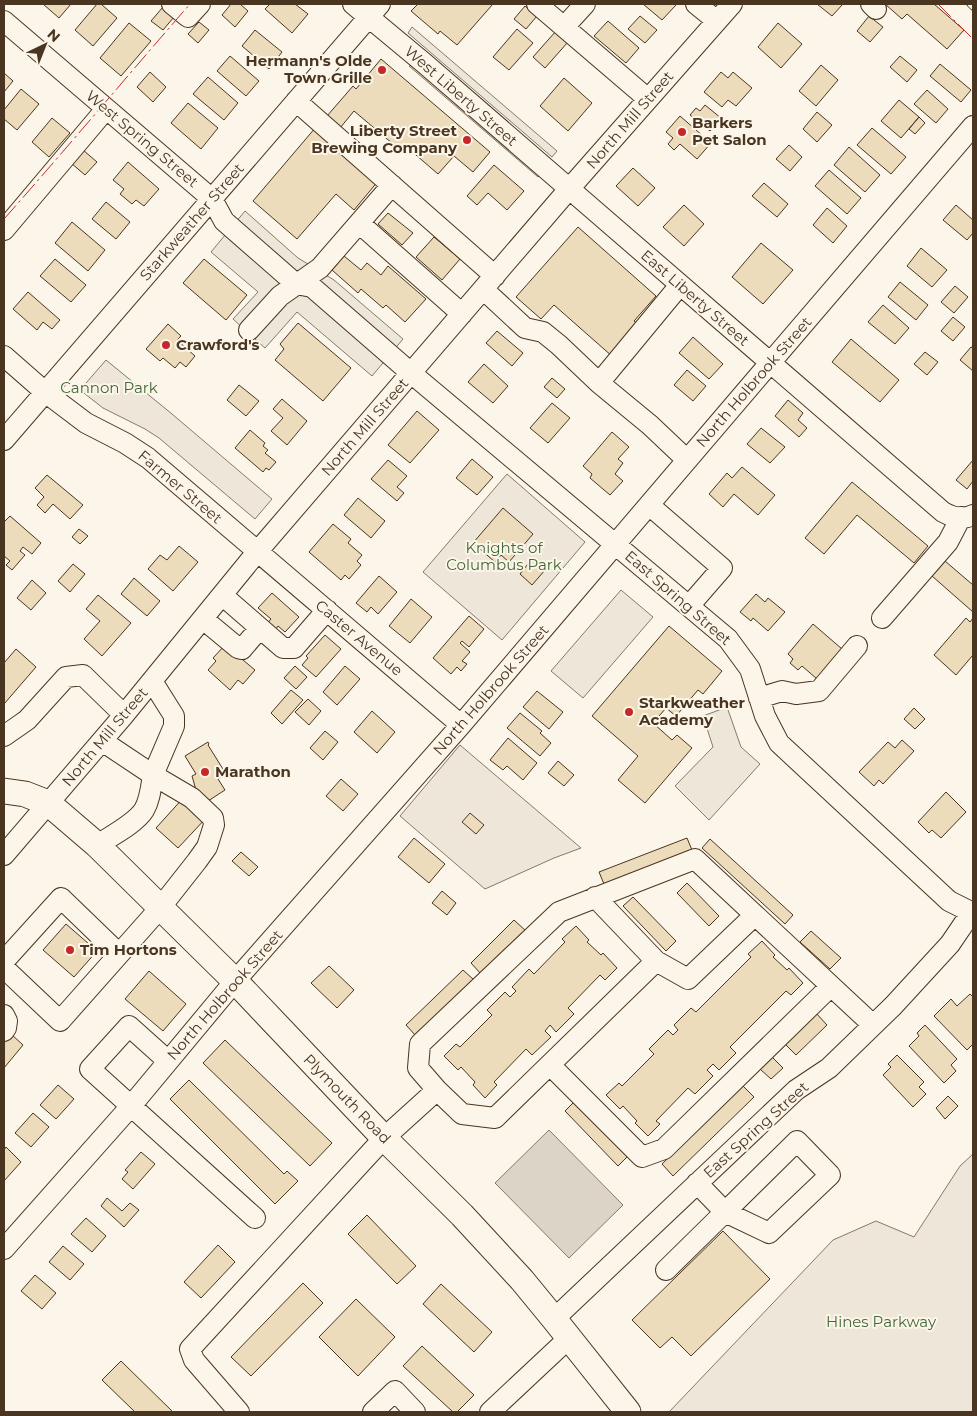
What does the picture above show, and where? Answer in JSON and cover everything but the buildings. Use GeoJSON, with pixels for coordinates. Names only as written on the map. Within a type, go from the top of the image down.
{"type":"FeatureCollection","features":[{"type":"Feature","properties":{"kind":"main road","name":"Plymouth Road"},"geometry":{"type":"LineString","coordinates":[[4,791],[24,794],[48,804],[97,845],[235,982],[384,1138],[462,1215],[522,1280],[628,1412]]}},
{"type":"Feature","properties":{"kind":"street"},"geometry":{"type":"LineString","coordinates":[[172,4],[188,17],[200,4]]}},
{"type":"Feature","properties":{"kind":"street","name":"West Liberty Street"},"geometry":{"type":"LineString","coordinates":[[353,4],[374,10],[424,63],[569,189]]}},
{"type":"Feature","properties":{"kind":"street"},"geometry":{"type":"LineString","coordinates":[[537,4],[648,99]]}},
{"type":"Feature","properties":{"kind":"street"},"geometry":{"type":"LineString","coordinates":[[564,27],[586,4]]}},
{"type":"Feature","properties":{"kind":"street"},"geometry":{"type":"LineString","coordinates":[[696,4],[716,21]]}},
{"type":"Feature","properties":{"kind":"street","name":"North Mill Street"},"geometry":{"type":"LineString","coordinates":[[4,855],[124,715],[257,552],[569,189],[732,4]]}},
{"type":"Feature","properties":{"kind":"street","name":"Starkweather Street"},"geometry":{"type":"LineString","coordinates":[[4,440],[374,10]]}},
{"type":"Feature","properties":{"kind":"street","name":"West Spring Street"},"geometry":{"type":"LineString","coordinates":[[4,21],[212,199],[224,221],[296,284],[312,287],[412,373]]}},
{"type":"Feature","properties":{"kind":"street"},"geometry":{"type":"LineString","coordinates":[[296,101],[392,185],[489,283],[525,328],[543,332],[559,345],[599,384],[650,425],[686,460]]}},
{"type":"Feature","properties":{"kind":"street"},"geometry":{"type":"LineString","coordinates":[[4,230],[106,109]]}},
{"type":"Feature","properties":{"kind":"street","name":"North Holbrook Street"},"geometry":{"type":"LineString","coordinates":[[4,1249],[131,1106],[235,982],[461,725],[973,127]]}},
{"type":"Feature","properties":{"kind":"street"},"geometry":{"type":"LineString","coordinates":[[249,330],[280,296],[320,268],[392,185]]}},
{"type":"Feature","properties":{"kind":"street","name":"East Liberty Street"},"geometry":{"type":"LineString","coordinates":[[569,189],[943,512],[956,518],[970,517]]}},
{"type":"Feature","properties":{"kind":"street"},"geometry":{"type":"LineString","coordinates":[[359,223],[462,314]]}},
{"type":"Feature","properties":{"kind":"street"},"geometry":{"type":"LineString","coordinates":[[599,384],[680,285]]}},
{"type":"Feature","properties":{"kind":"street","name":"Farmer Street"},"geometry":{"type":"LineString","coordinates":[[4,356],[45,392],[86,423],[125,443],[148,458],[257,552]]}},
{"type":"Feature","properties":{"kind":"street","name":"East Spring Street"},"geometry":{"type":"LineString","coordinates":[[412,373],[728,639],[750,669],[765,716],[779,742],[949,901],[972,913],[950,944],[893,1006],[829,1068],[796,1090],[554,1319]]}},
{"type":"Feature","properties":{"kind":"street"},"geometry":{"type":"LineString","coordinates":[[649,505],[722,568],[690,606]]}},
{"type":"Feature","properties":{"kind":"street"},"geometry":{"type":"LineString","coordinates":[[882,618],[970,517]]}},
{"type":"Feature","properties":{"kind":"street","name":"Caster Avenue"},"geometry":{"type":"LineString","coordinates":[[257,552],[461,725]]}},
{"type":"Feature","properties":{"kind":"street"},"geometry":{"type":"LineString","coordinates":[[222,595],[283,648],[294,648],[327,610]]}},
{"type":"Feature","properties":{"kind":"street"},"geometry":{"type":"LineString","coordinates":[[203,619],[238,648],[242,649],[260,628]]}},
{"type":"Feature","properties":{"kind":"street"},"geometry":{"type":"LineString","coordinates":[[759,698],[782,691],[796,694],[819,691],[858,646]]}},
{"type":"Feature","properties":{"kind":"street"},"geometry":{"type":"LineString","coordinates":[[4,736],[27,720],[66,677],[83,675],[124,715]]}},
{"type":"Feature","properties":{"kind":"street"},"geometry":{"type":"LineString","coordinates":[[97,845],[135,819],[144,810],[149,797],[152,775],[174,726],[174,716],[152,681]]}},
{"type":"Feature","properties":{"kind":"street"},"geometry":{"type":"LineString","coordinates":[[4,968],[60,1021],[160,908],[207,847],[214,825],[213,818],[192,798],[152,775],[102,741]]}},
{"type":"Feature","properties":{"kind":"street"},"geometry":{"type":"LineString","coordinates":[[656,961],[496,1118],[462,1114],[418,1068],[420,1044],[559,912],[695,859],[873,1025]]}},
{"type":"Feature","properties":{"kind":"street"},"geometry":{"type":"LineString","coordinates":[[595,897],[656,961],[688,979],[755,914]]}},
{"type":"Feature","properties":{"kind":"street"},"geometry":{"type":"LineString","coordinates":[[4,962],[61,898],[119,954]]}},
{"type":"Feature","properties":{"kind":"street"},"geometry":{"type":"LineString","coordinates":[[550,1065],[642,1157],[664,1149],[831,986]]}},
{"type":"Feature","properties":{"kind":"street"},"geometry":{"type":"LineString","coordinates":[[4,1015],[8,1021],[4,1031]]}},
{"type":"Feature","properties":{"kind":"street"},"geometry":{"type":"LineString","coordinates":[[168,1062],[129,1026],[90,1069],[255,1218]]}},
{"type":"Feature","properties":{"kind":"street"},"geometry":{"type":"LineString","coordinates":[[239,1412],[194,1360],[190,1349],[384,1138],[437,1090]]}},
{"type":"Feature","properties":{"kind":"street"},"geometry":{"type":"LineString","coordinates":[[666,1270],[725,1212],[797,1141],[830,1175],[769,1233],[725,1212],[697,1183]]}},
{"type":"Feature","properties":{"kind":"street"},"geometry":{"type":"LineString","coordinates":[[490,1412],[569,1338]]}},
{"type":"Feature","properties":{"kind":"street"},"geometry":{"type":"LineString","coordinates":[[373,1412],[395,1391],[415,1412]]}},
{"type":"Feature","properties":{"kind":"green space","name":"Cannon Park"},"geometry":{"type":"Polygon","coordinates":[[[106,360],[272,499],[255,519],[159,438],[103,408],[80,390],[106,360]]]}},
{"type":"Feature","properties":{"kind":"green space","name":"Knights of Columbus Park"},"geometry":{"type":"Polygon","coordinates":[[[507,474],[585,542],[502,640],[423,572],[507,474]]]}},
{"type":"Feature","properties":{"kind":"green space"},"geometry":{"type":"Polygon","coordinates":[[[460,745],[581,848],[485,889],[400,816],[460,745]]]}},
{"type":"Feature","properties":{"kind":"green space","name":"Hines Parkway"},"geometry":{"type":"Polygon","coordinates":[[[973,1154],[973,1412],[669,1412],[833,1240],[876,1221],[914,1237],[960,1166],[973,1154]]]}},
{"type":"Feature","properties":{"kind":"shaded area"},"geometry":{"type":"Polygon","coordinates":[[[412,27],[557,151],[552,157],[408,33],[412,27]]]}},
{"type":"Feature","properties":{"kind":"shaded area"},"geometry":{"type":"Polygon","coordinates":[[[418,63],[543,171],[538,177],[409,66],[418,63]]]}},
{"type":"Feature","properties":{"kind":"shaded area"},"geometry":{"type":"Polygon","coordinates":[[[245,211],[298,258],[334,280],[403,339],[372,376],[297,312],[265,348],[233,319],[258,292],[211,252],[245,211]]]}},
{"type":"Feature","properties":{"kind":"shaded area"},"geometry":{"type":"Polygon","coordinates":[[[621,590],[653,617],[583,698],[551,671],[621,590]]]}},
{"type":"Feature","properties":{"kind":"shaded area"},"geometry":{"type":"Polygon","coordinates":[[[727,707],[741,747],[760,764],[709,820],[675,786],[713,747],[703,716],[727,707]]]}},
{"type":"Feature","properties":{"kind":"shaded area"},"geometry":{"type":"Polygon","coordinates":[[[549,1130],[623,1205],[569,1258],[495,1183],[549,1130]]]}},
{"type":"Feature","properties":{"kind":"railway"},"geometry":{"type":"LineString","coordinates":[[969,4],[973,8]]}},
{"type":"Feature","properties":{"kind":"power"},"geometry":{"type":"LineString","coordinates":[[4,219],[190,4]]}},
{"type":"Feature","properties":{"kind":"power"},"geometry":{"type":"LineString","coordinates":[[938,4],[973,39]]}},
{"type":"Feature","properties":{"kind":"place","name":"Hermann's Olde Town Grille"},"geometry":{"type":"Point","coordinates":[382,70]}},
{"type":"Feature","properties":{"kind":"place","name":"Barkers Pet Salon"},"geometry":{"type":"Point","coordinates":[682,132]}},
{"type":"Feature","properties":{"kind":"place","name":"Liberty Street Brewing Company"},"geometry":{"type":"Point","coordinates":[467,140]}},
{"type":"Feature","properties":{"kind":"place","name":"Crawford's"},"geometry":{"type":"Point","coordinates":[166,345]}},
{"type":"Feature","properties":{"kind":"place","name":"Starkweather Academy"},"geometry":{"type":"Point","coordinates":[629,712]}},
{"type":"Feature","properties":{"kind":"place","name":"Marathon"},"geometry":{"type":"Point","coordinates":[205,772]}},
{"type":"Feature","properties":{"kind":"place","name":"Tim Hortons"},"geometry":{"type":"Point","coordinates":[70,950]}}]}
